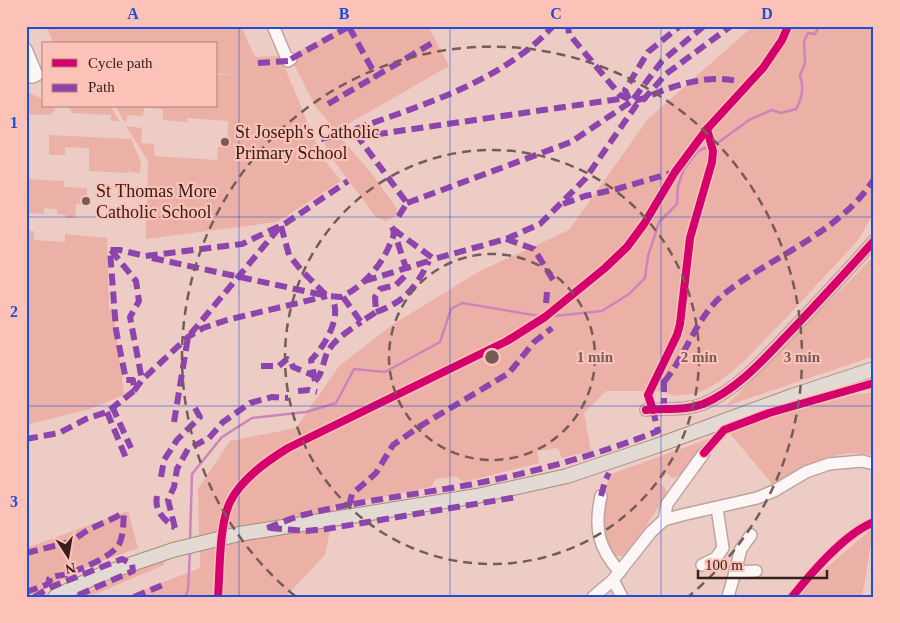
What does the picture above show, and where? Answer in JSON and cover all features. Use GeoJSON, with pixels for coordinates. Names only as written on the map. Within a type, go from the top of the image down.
{"type":"FeatureCollection","features":[{"type":"Feature","properties":{"kind":"main road"},"geometry":{"type":"LineString","coordinates":[[55,597],[96,577],[173,550],[267,528],[477,496],[559,478],[656,446],[792,396],[871,371]]}},
{"type":"Feature","properties":{"kind":"street"},"geometry":{"type":"LineString","coordinates":[[273,26],[289,60]]}},
{"type":"Feature","properties":{"kind":"street"},"geometry":{"type":"LineString","coordinates":[[26,49],[32,76]]}},
{"type":"Feature","properties":{"kind":"street"},"geometry":{"type":"LineString","coordinates":[[646,410],[696,406],[714,398],[734,385],[792,330],[874,240]]}},
{"type":"Feature","properties":{"kind":"street"},"geometry":{"type":"LineString","coordinates":[[664,520],[667,504],[675,486],[704,453]]}},
{"type":"Feature","properties":{"kind":"street"},"geometry":{"type":"LineString","coordinates":[[593,597],[616,576],[651,532],[664,520],[757,498],[774,491],[806,472],[829,464],[862,461],[874,464]]}},
{"type":"Feature","properties":{"kind":"street"},"geometry":{"type":"LineString","coordinates":[[601,496],[598,512],[599,539],[616,576],[622,597]]}},
{"type":"Feature","properties":{"kind":"street"},"geometry":{"type":"LineString","coordinates":[[702,566],[716,558],[723,548],[717,508]]}},
{"type":"Feature","properties":{"kind":"street"},"geometry":{"type":"LineString","coordinates":[[728,597],[741,549],[751,535]]}},
{"type":"Feature","properties":{"kind":"street"},"geometry":{"type":"LineString","coordinates":[[735,572],[756,571]]}},
{"type":"Feature","properties":{"kind":"shaded area","name":"St Joseph's Catholic Primary School"},"geometry":{"type":"Polygon","coordinates":[[[46,26],[241,26],[255,57],[280,56],[322,157],[341,181],[277,222],[146,239],[148,161],[126,126],[142,128],[141,143],[154,144],[154,156],[217,160],[218,147],[227,147],[228,121],[187,118],[187,122],[163,120],[163,109],[144,108],[218,108],[218,75],[242,73],[218,74],[218,42],[53,42],[46,26]]]}},
{"type":"Feature","properties":{"kind":"shaded area"},"geometry":{"type":"Polygon","coordinates":[[[344,26],[428,26],[449,66],[336,131],[316,107],[290,57],[344,26]]]}},
{"type":"Feature","properties":{"kind":"shaded area"},"geometry":{"type":"Polygon","coordinates":[[[753,26],[874,26],[874,212],[859,239],[742,363],[719,382],[698,393],[676,396],[659,391],[606,391],[584,413],[591,451],[562,458],[558,448],[537,451],[539,463],[464,482],[455,476],[436,479],[431,487],[335,506],[325,555],[285,597],[125,597],[200,568],[198,489],[230,441],[296,428],[339,366],[395,323],[480,271],[569,230],[648,119],[753,26]]]}},
{"type":"Feature","properties":{"kind":"shaded area"},"geometry":{"type":"Polygon","coordinates":[[[26,91],[42,99],[42,108],[56,109],[50,115],[26,114],[26,91]]]}},
{"type":"Feature","properties":{"kind":"shaded area"},"geometry":{"type":"Polygon","coordinates":[[[70,108],[112,108],[119,121],[111,121],[111,115],[72,113],[70,108]]]}},
{"type":"Feature","properties":{"kind":"shaded area","name":"St Joseph's Catholic Primary School"},"geometry":{"type":"Polygon","coordinates":[[[116,108],[144,108],[143,116],[127,115],[127,121],[124,121],[116,108]]]}},
{"type":"Feature","properties":{"kind":"shaded area"},"geometry":{"type":"Polygon","coordinates":[[[49,135],[131,139],[141,162],[140,173],[130,172],[129,163],[129,173],[89,171],[89,148],[65,147],[65,155],[49,155],[49,135]]]}},
{"type":"Feature","properties":{"kind":"shaded area"},"geometry":{"type":"Polygon","coordinates":[[[341,138],[372,174],[397,209],[396,215],[386,221],[376,217],[328,153],[324,142],[341,138]]]}},
{"type":"Feature","properties":{"kind":"shaded area"},"geometry":{"type":"Polygon","coordinates":[[[26,179],[64,181],[64,187],[87,188],[87,205],[76,204],[75,218],[66,218],[66,215],[57,214],[57,209],[44,208],[44,214],[26,213],[26,179]]]}},
{"type":"Feature","properties":{"kind":"shaded area"},"geometry":{"type":"Polygon","coordinates":[[[26,231],[34,231],[34,240],[65,242],[65,234],[107,238],[109,310],[113,308],[124,395],[90,409],[26,425],[26,231]]]}},
{"type":"Feature","properties":{"kind":"shaded area"},"geometry":{"type":"Polygon","coordinates":[[[874,256],[874,356],[726,406],[874,256]]]}},
{"type":"Feature","properties":{"kind":"shaded area"},"geometry":{"type":"Polygon","coordinates":[[[874,392],[874,456],[848,453],[834,456],[808,465],[773,485],[728,431],[854,395],[874,392]]]}},
{"type":"Feature","properties":{"kind":"shaded area"},"geometry":{"type":"Polygon","coordinates":[[[711,438],[680,475],[673,478],[667,473],[659,482],[665,488],[667,494],[629,552],[624,556],[614,556],[605,538],[603,525],[607,484],[614,473],[711,438]]]}},
{"type":"Feature","properties":{"kind":"shaded area"},"geometry":{"type":"Polygon","coordinates":[[[128,511],[138,548],[96,563],[26,597],[26,548],[128,511]]]}},
{"type":"Feature","properties":{"kind":"shaded area"},"geometry":{"type":"Polygon","coordinates":[[[874,527],[862,597],[792,597],[874,527]]]}},
{"type":"Feature","properties":{"kind":"shaded area"},"geometry":{"type":"Polygon","coordinates":[[[165,560],[164,565],[88,597],[74,597],[133,571],[165,560]]]}},
{"type":"Feature","properties":{"kind":"waterway"},"geometry":{"type":"LineString","coordinates":[[190,540],[192,474],[222,437],[252,418],[306,412],[336,403],[354,369],[385,372],[440,342],[451,309],[462,303],[545,317],[602,311],[629,294],[645,278],[648,256],[659,222],[677,204],[678,186],[684,169],[698,151],[719,142],[749,120],[772,110],[781,113],[796,109],[802,93],[800,76],[805,63],[804,41],[808,33],[815,34],[819,26]]}},
{"type":"Feature","properties":{"kind":"waterway"},"geometry":{"type":"LineString","coordinates":[[185,597],[188,590],[190,551]]}},
{"type":"Feature","properties":{"kind":"marked path"},"geometry":{"type":"LineString","coordinates":[[291,59],[350,26]]}},
{"type":"Feature","properties":{"kind":"marked path"},"geometry":{"type":"LineString","coordinates":[[321,139],[339,135],[424,104],[481,79],[532,47],[553,26]]}},
{"type":"Feature","properties":{"kind":"marked path"},"geometry":{"type":"LineString","coordinates":[[407,203],[571,142],[632,101],[620,95],[569,34],[568,26]]}},
{"type":"Feature","properties":{"kind":"marked path"},"geometry":{"type":"LineString","coordinates":[[629,99],[625,90],[648,52],[680,26]]}},
{"type":"Feature","properties":{"kind":"marked path"},"geometry":{"type":"LineString","coordinates":[[704,26],[662,61],[632,101],[677,86],[707,79],[737,81]]}},
{"type":"Feature","properties":{"kind":"marked path"},"geometry":{"type":"LineString","coordinates":[[393,229],[434,259],[506,239],[540,224],[585,179],[637,104],[644,99],[666,74],[731,26]]}},
{"type":"Feature","properties":{"kind":"marked path"},"geometry":{"type":"LineString","coordinates":[[349,27],[376,76],[434,42]]}},
{"type":"Feature","properties":{"kind":"marked path"},"geometry":{"type":"LineString","coordinates":[[258,63],[288,61]]}},
{"type":"Feature","properties":{"kind":"marked path"},"geometry":{"type":"LineString","coordinates":[[328,104],[376,76]]}},
{"type":"Feature","properties":{"kind":"marked path"},"geometry":{"type":"LineString","coordinates":[[358,137],[626,98]]}},
{"type":"Feature","properties":{"kind":"marked path"},"geometry":{"type":"LineString","coordinates":[[354,137],[358,137],[407,203],[398,217]]}},
{"type":"Feature","properties":{"kind":"marked path"},"geometry":{"type":"LineString","coordinates":[[563,204],[585,196],[675,172]]}},
{"type":"Feature","properties":{"kind":"marked path"},"geometry":{"type":"LineString","coordinates":[[664,382],[714,303],[743,280],[824,229],[860,198],[874,179]]}},
{"type":"Feature","properties":{"kind":"marked path"},"geometry":{"type":"LineString","coordinates":[[26,439],[59,433],[86,419],[107,412],[134,391],[133,380],[126,380],[116,330],[110,250],[120,250],[145,256],[242,244],[286,223],[348,181]]}},
{"type":"Feature","properties":{"kind":"marked path"},"geometry":{"type":"LineString","coordinates":[[281,226],[289,255],[301,270],[327,296],[341,297],[363,282],[382,261],[392,241],[394,231],[389,223]]}},
{"type":"Feature","properties":{"kind":"marked path"},"geometry":{"type":"LineString","coordinates":[[174,422],[188,337],[279,228]]}},
{"type":"Feature","properties":{"kind":"marked path"},"geometry":{"type":"LineString","coordinates":[[343,297],[361,322],[376,312],[375,297],[380,289],[396,285],[406,275],[406,268],[394,231]]}},
{"type":"Feature","properties":{"kind":"marked path"},"geometry":{"type":"LineString","coordinates":[[506,239],[534,249],[555,283]]}},
{"type":"Feature","properties":{"kind":"marked path"},"geometry":{"type":"LineString","coordinates":[[111,250],[136,281],[139,301],[130,317],[142,380]]}},
{"type":"Feature","properties":{"kind":"marked path"},"geometry":{"type":"LineString","coordinates":[[152,258],[323,295]]}},
{"type":"Feature","properties":{"kind":"marked path"},"geometry":{"type":"LineString","coordinates":[[365,281],[432,260]]}},
{"type":"Feature","properties":{"kind":"marked path"},"geometry":{"type":"LineString","coordinates":[[376,312],[402,298],[414,286],[429,261]]}},
{"type":"Feature","properties":{"kind":"marked path"},"geometry":{"type":"LineString","coordinates":[[546,303],[547,292]]}},
{"type":"Feature","properties":{"kind":"marked path"},"geometry":{"type":"LineString","coordinates":[[134,391],[142,380],[188,337],[203,328],[227,320],[327,296]]}},
{"type":"Feature","properties":{"kind":"marked path"},"geometry":{"type":"LineString","coordinates":[[315,381],[311,360],[320,349],[333,326],[335,318],[334,303]]}},
{"type":"Feature","properties":{"kind":"marked path"},"geometry":{"type":"LineString","coordinates":[[315,381],[320,375],[326,355],[331,347],[343,335],[361,322]]}},
{"type":"Feature","properties":{"kind":"marked path"},"geometry":{"type":"LineString","coordinates":[[349,506],[352,494],[376,473],[393,445],[422,425],[509,373],[534,342],[552,328]]}},
{"type":"Feature","properties":{"kind":"marked path"},"geometry":{"type":"LineString","coordinates":[[261,366],[279,366],[287,359],[291,361],[293,367],[315,376]]}},
{"type":"Feature","properties":{"kind":"marked path"},"geometry":{"type":"LineString","coordinates":[[664,377],[664,410]]}},
{"type":"Feature","properties":{"kind":"marked path"},"geometry":{"type":"LineString","coordinates":[[298,391],[309,390],[317,392]]}},
{"type":"Feature","properties":{"kind":"marked path"},"geometry":{"type":"LineString","coordinates":[[175,528],[168,500],[174,487],[177,469],[188,449],[209,438],[223,422],[250,403],[272,397],[288,398]]}},
{"type":"Feature","properties":{"kind":"marked path"},"geometry":{"type":"LineString","coordinates":[[112,406],[131,448]]}},
{"type":"Feature","properties":{"kind":"marked path"},"geometry":{"type":"LineString","coordinates":[[267,528],[298,516],[323,510],[492,480],[588,455],[658,431],[652,406]]}},
{"type":"Feature","properties":{"kind":"marked path"},"geometry":{"type":"LineString","coordinates":[[161,477],[164,460],[177,440],[200,417],[195,408]]}},
{"type":"Feature","properties":{"kind":"marked path"},"geometry":{"type":"LineString","coordinates":[[107,412],[126,458]]}},
{"type":"Feature","properties":{"kind":"marked path"},"geometry":{"type":"LineString","coordinates":[[601,496],[609,473]]}},
{"type":"Feature","properties":{"kind":"marked path"},"geometry":{"type":"LineString","coordinates":[[157,496],[158,510],[175,528]]}},
{"type":"Feature","properties":{"kind":"marked path"},"geometry":{"type":"LineString","coordinates":[[270,528],[306,531],[326,529],[517,497]]}},
{"type":"Feature","properties":{"kind":"marked path"},"geometry":{"type":"LineString","coordinates":[[26,553],[70,542],[88,530],[124,512]]}},
{"type":"Feature","properties":{"kind":"marked path"},"geometry":{"type":"LineString","coordinates":[[26,592],[46,585],[50,581],[49,579],[55,576],[80,569],[108,555],[118,546],[121,538],[124,512]]}},
{"type":"Feature","properties":{"kind":"marked path"},"geometry":{"type":"LineString","coordinates":[[34,597],[51,587],[122,559],[132,564],[133,571],[74,597]]}},
{"type":"Feature","properties":{"kind":"marked path"},"geometry":{"type":"LineString","coordinates":[[134,597],[165,584]]}},
{"type":"Feature","properties":{"kind":"cycle path"},"geometry":{"type":"LineString","coordinates":[[218,597],[222,535],[226,512],[235,494],[248,478],[288,448],[507,341],[545,317],[605,268],[627,247],[644,224],[675,172],[707,129],[763,68],[782,40],[788,26]]}},
{"type":"Feature","properties":{"kind":"cycle path"},"geometry":{"type":"LineString","coordinates":[[653,410],[648,395],[677,335],[680,324],[690,238],[712,162],[713,151],[707,129]]}},
{"type":"Feature","properties":{"kind":"cycle path"},"geometry":{"type":"LineString","coordinates":[[646,410],[696,406],[727,391],[769,354],[874,241]]}},
{"type":"Feature","properties":{"kind":"cycle path"},"geometry":{"type":"LineString","coordinates":[[704,453],[724,430],[769,413],[874,383]]}},
{"type":"Feature","properties":{"kind":"cycle path"},"geometry":{"type":"LineString","coordinates":[[792,597],[840,544],[851,535],[874,522]]}},
{"type":"Feature","properties":{"kind":"place","name":"St Joseph's Catholic Primary School"},"geometry":{"type":"Point","coordinates":[225,142]}},
{"type":"Feature","properties":{"kind":"place","name":"St Thomas More Catholic School"},"geometry":{"type":"Point","coordinates":[86,201]}}]}
